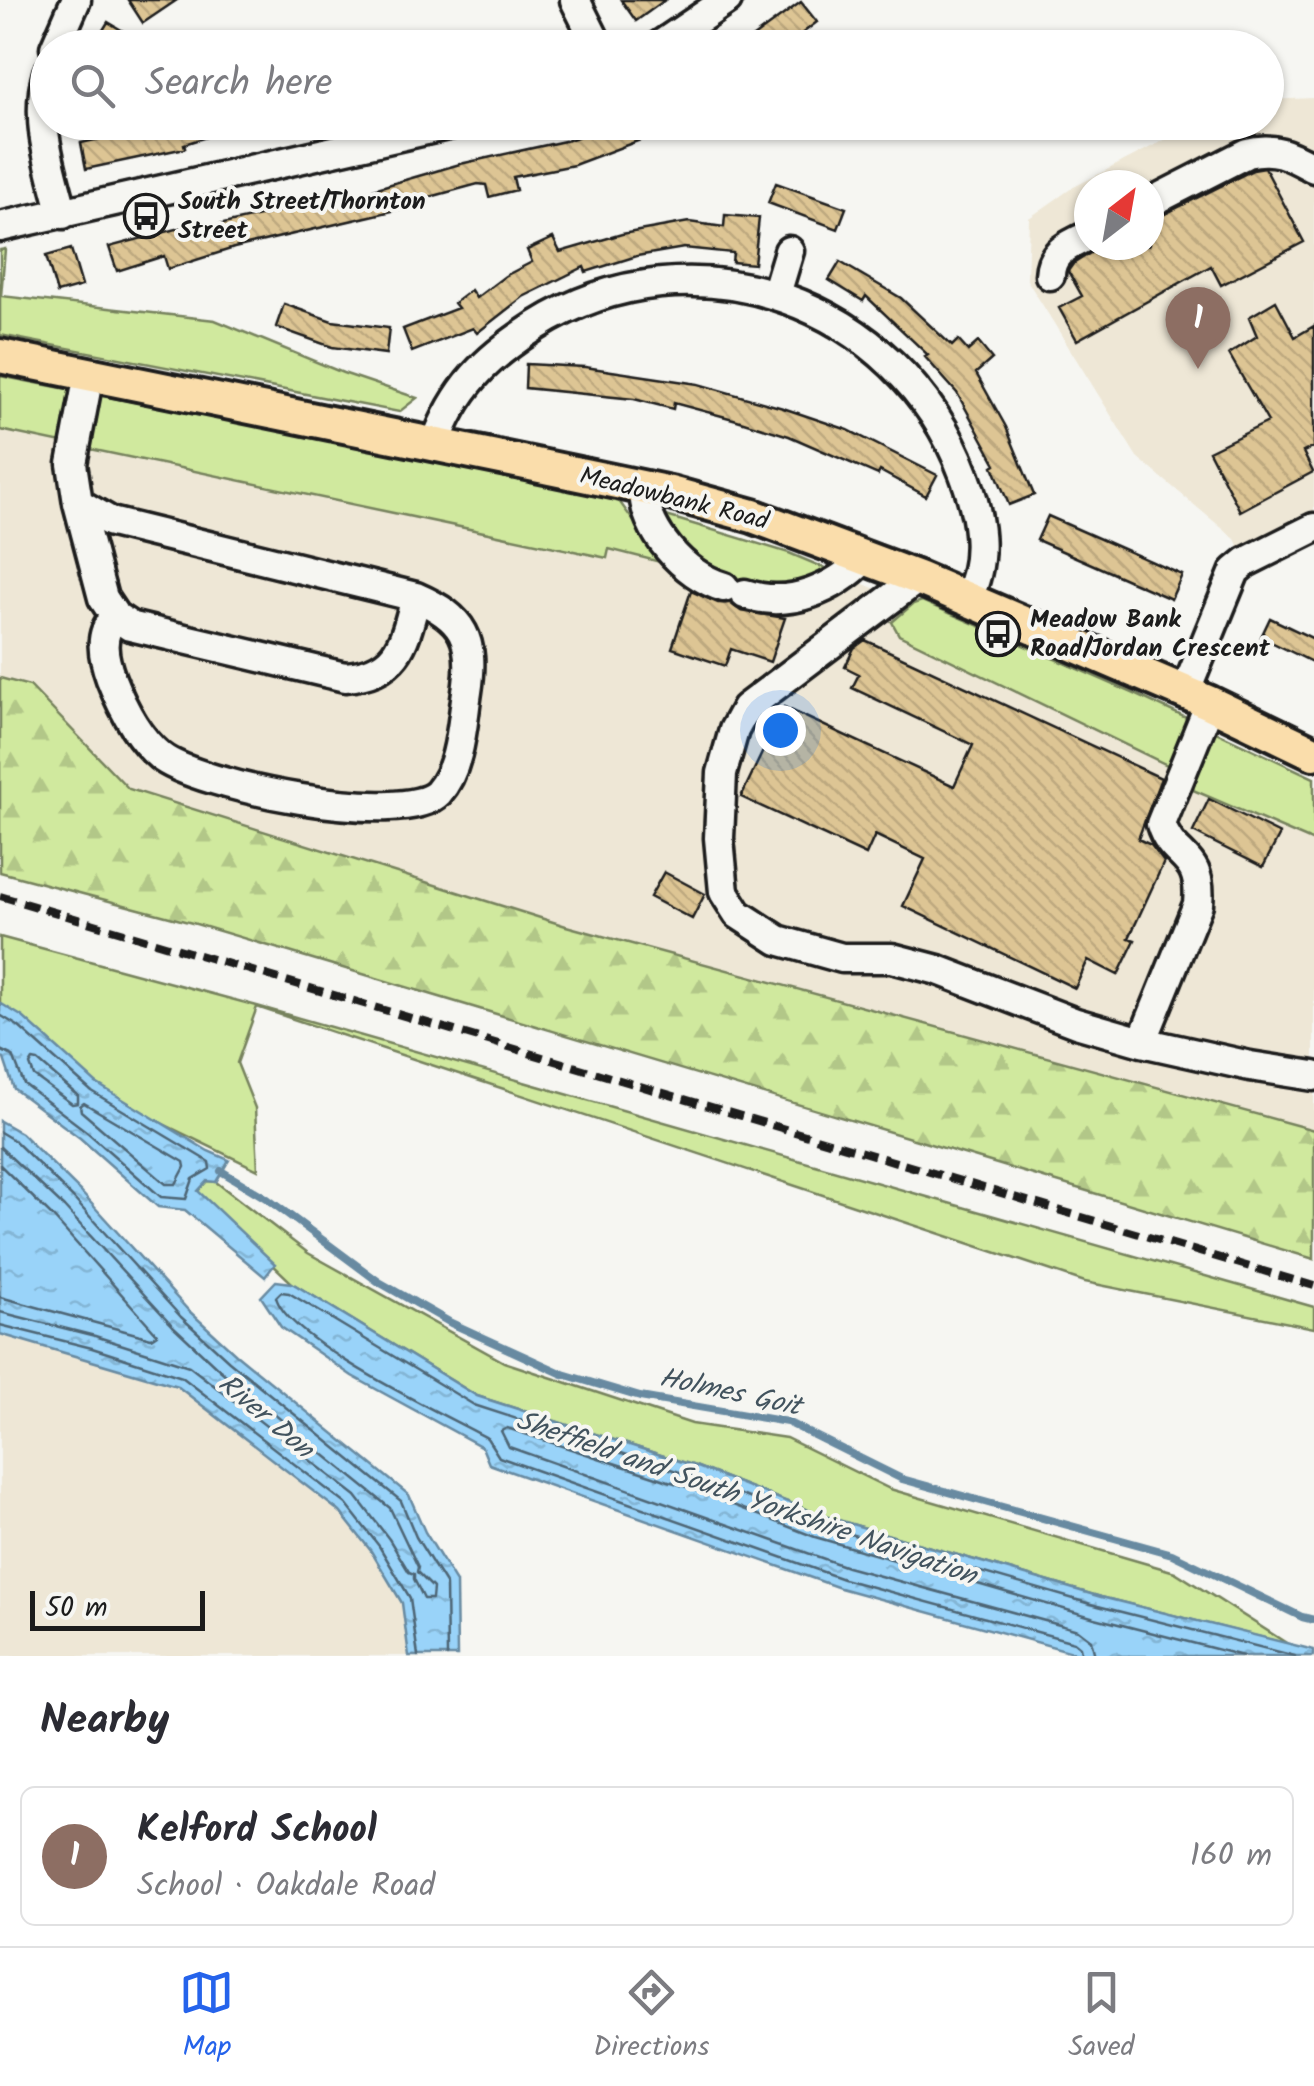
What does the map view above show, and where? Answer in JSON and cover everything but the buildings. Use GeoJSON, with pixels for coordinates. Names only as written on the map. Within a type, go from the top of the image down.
{"type":"FeatureCollection","features":[{"type":"Feature","properties":{"kind":"main road","name":"Meadowbank Road"},"geometry":{"type":"LineString","coordinates":[[0,356],[644,488],[753,516],[866,556],[1314,752]]}},
{"type":"Feature","properties":{"kind":"street"},"geometry":{"type":"LineString","coordinates":[[63,30],[76,0]]}},
{"type":"Feature","properties":{"kind":"street"},"geometry":{"type":"LineString","coordinates":[[575,0],[590,30]]}},
{"type":"Feature","properties":{"kind":"street"},"geometry":{"type":"LineString","coordinates":[[683,30],[727,0]]}},
{"type":"Feature","properties":{"kind":"street"},"geometry":{"type":"LineString","coordinates":[[45,140],[63,214]]}},
{"type":"Feature","properties":{"kind":"street"},"geometry":{"type":"LineString","coordinates":[[0,227],[383,140]]}},
{"type":"Feature","properties":{"kind":"street"},"geometry":{"type":"LineString","coordinates":[[1164,195],[1264,148],[1281,150],[1314,168]]}},
{"type":"Feature","properties":{"kind":"street"},"geometry":{"type":"LineString","coordinates":[[1050,275],[1052,258],[1074,243]]}},
{"type":"Feature","properties":{"kind":"street"},"geometry":{"type":"LineString","coordinates":[[776,294],[789,252]]}},
{"type":"Feature","properties":{"kind":"street"},"geometry":{"type":"LineString","coordinates":[[435,445],[461,388],[507,344],[556,314],[629,288],[691,280],[734,284],[776,294],[816,311],[881,356],[906,380],[943,428],[958,457],[978,520],[981,554],[977,580],[967,599]]}},
{"type":"Feature","properties":{"kind":"street"},"geometry":{"type":"LineString","coordinates":[[88,374],[72,464],[103,598],[115,616],[130,626],[345,677],[371,675],[394,658],[416,596]]}},
{"type":"Feature","properties":{"kind":"street"},"geometry":{"type":"LineString","coordinates":[[644,488],[644,506],[678,560],[706,582],[767,602],[830,586],[866,556]]}},
{"type":"Feature","properties":{"kind":"street"},"geometry":{"type":"LineString","coordinates":[[78,503],[112,522],[416,596],[455,620],[469,642],[470,673],[457,755],[437,794],[414,806],[357,805],[264,794],[198,776],[162,758],[142,738],[118,698],[104,660],[106,626],[115,616]]}},
{"type":"Feature","properties":{"kind":"street"},"geometry":{"type":"LineString","coordinates":[[1142,1042],[1198,904],[1200,883],[1195,868],[1164,834],[1161,824],[1235,571],[1314,528]]}},
{"type":"Feature","properties":{"kind":"street"},"geometry":{"type":"LineString","coordinates":[[918,578],[746,708],[734,730],[722,773],[720,838],[724,892],[738,914],[778,940],[842,958],[892,958],[938,970],[1076,1023],[1142,1042],[1314,1076]]}},
{"type":"Feature","properties":{"kind":"shaded area"},"geometry":{"type":"Polygon","coordinates":[[[1314,98],[1314,528],[1246,562],[1235,539],[1137,457],[1027,280],[1029,218],[1074,187],[1074,260],[1164,260],[1164,170],[1107,170],[1164,140],[1284,140],[1284,99],[1314,98]]]}},
{"type":"Feature","properties":{"kind":"shaded area"},"geometry":{"type":"Polygon","coordinates":[[[0,430],[607,558],[609,548],[664,563],[697,566],[771,590],[839,574],[913,604],[892,622],[899,635],[1196,780],[1193,790],[1314,842],[1314,1130],[573,928],[129,789],[30,686],[0,678],[0,430]]]}},
{"type":"Feature","properties":{"kind":"shaded area"},"geometry":{"type":"Polygon","coordinates":[[[0,1334],[177,1386],[340,1512],[371,1551],[402,1603],[409,1656],[0,1656],[0,1334]]]}},
{"type":"Feature","properties":{"kind":"green space"},"geometry":{"type":"Polygon","coordinates":[[[5,249],[1,296],[215,320],[343,373],[417,398],[399,412],[0,335],[0,250],[5,249]]]}},
{"type":"Feature","properties":{"kind":"green space"},"geometry":{"type":"Polygon","coordinates":[[[0,376],[402,454],[619,501],[664,563],[609,549],[607,558],[0,430],[0,376]]]}},
{"type":"Feature","properties":{"kind":"green space"},"geometry":{"type":"Polygon","coordinates":[[[663,515],[789,553],[839,574],[771,590],[697,566],[663,515]]]}},
{"type":"Feature","properties":{"kind":"green space"},"geometry":{"type":"Polygon","coordinates":[[[922,601],[1314,778],[1314,842],[1193,790],[1196,779],[899,635],[892,622],[922,601]]]}},
{"type":"Feature","properties":{"kind":"green space"},"geometry":{"type":"Polygon","coordinates":[[[0,678],[30,686],[129,789],[566,926],[1314,1130],[1314,1259],[196,924],[0,872],[0,678]]]}},
{"type":"Feature","properties":{"kind":"green space"},"geometry":{"type":"Polygon","coordinates":[[[0,937],[257,1006],[1314,1307],[1314,1328],[1085,1282],[257,1007],[237,1063],[255,1108],[258,1170],[132,1109],[0,1016],[0,937]]]}},
{"type":"Feature","properties":{"kind":"green space"},"geometry":{"type":"Polygon","coordinates":[[[207,1181],[216,1182],[308,1253],[504,1362],[692,1424],[786,1438],[890,1489],[1175,1572],[1288,1644],[1101,1597],[821,1515],[695,1466],[477,1396],[292,1283],[201,1196],[198,1191],[207,1181]]]}},
{"type":"Feature","properties":{"kind":"water"},"geometry":{"type":"Polygon","coordinates":[[[0,1003],[23,1017],[96,1083],[229,1160],[216,1182],[207,1181],[198,1191],[275,1264],[265,1277],[185,1210],[158,1207],[80,1138],[14,1089],[0,1057],[0,1003]]]}},
{"type":"Feature","properties":{"kind":"water","name":"River Don"},"geometry":{"type":"Polygon","coordinates":[[[0,1121],[21,1133],[80,1191],[188,1310],[236,1354],[409,1495],[425,1532],[456,1582],[457,1656],[409,1656],[402,1603],[371,1551],[340,1512],[177,1386],[0,1334],[0,1121]]]}},
{"type":"Feature","properties":{"kind":"water","name":"Sheffield and South Yorkshire Navigation"},"geometry":{"type":"Polygon","coordinates":[[[276,1281],[292,1283],[477,1396],[695,1466],[821,1515],[1101,1597],[1314,1650],[1314,1656],[1087,1656],[840,1588],[489,1464],[482,1447],[352,1376],[281,1327],[261,1297],[276,1281]]]}},
{"type":"Feature","properties":{"kind":"waterway","name":"Holmes Goit"},"geometry":{"type":"LineString","coordinates":[[221,1171],[266,1198],[379,1282],[451,1323],[563,1374],[640,1397],[787,1422],[902,1479],[1172,1554],[1314,1620]]}},
{"type":"Feature","properties":{"kind":"railway"},"geometry":{"type":"LineString","coordinates":[[0,896],[1314,1286]]}},
{"type":"Feature","properties":{"kind":"place","name":"South Street/Thornton Street"},"geometry":{"type":"Point","coordinates":[146,216]}},
{"type":"Feature","properties":{"kind":"place","name":"Kelford School"},"geometry":{"type":"Point","coordinates":[1198,369]}},
{"type":"Feature","properties":{"kind":"place","name":"Meadow Bank Road/Jordan Crescent"},"geometry":{"type":"Point","coordinates":[998,634]}}]}
